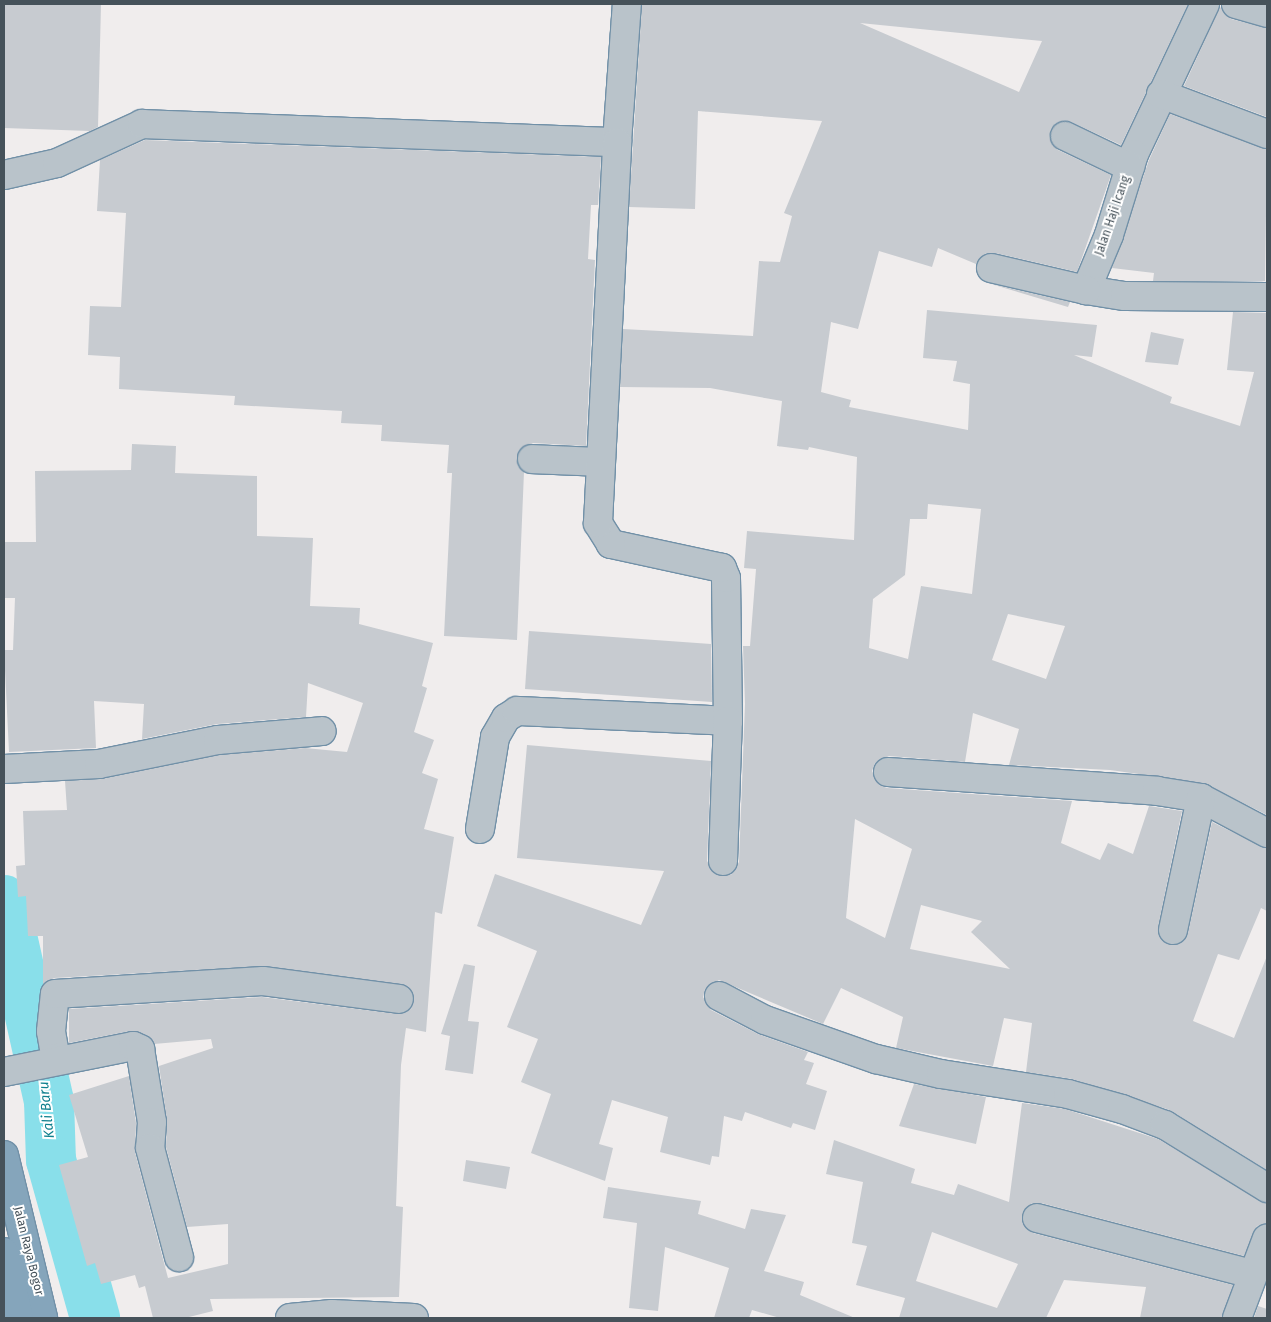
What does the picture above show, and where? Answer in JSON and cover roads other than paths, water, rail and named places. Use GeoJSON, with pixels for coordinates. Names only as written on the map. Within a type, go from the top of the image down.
{"type":"FeatureCollection","features":[{"type":"Feature","properties":{"kind":"highway","name":"Jalan Raya Bogor"},"geometry":{"type":"LineString","coordinates":[[4,1155],[43,1318]]}},
{"type":"Feature","properties":{"kind":"highway","name":"Jalan Raya Bogor"},"geometry":{"type":"LineString","coordinates":[[4,1252],[19,1318]]}},
{"type":"Feature","properties":{"kind":"street"},"geometry":{"type":"LineString","coordinates":[[627,4],[617,142],[598,523],[611,544],[722,568],[726,578],[728,721],[722,861]]}},
{"type":"Feature","properties":{"kind":"street","name":"Jalan Haji Icang"},"geometry":{"type":"LineString","coordinates":[[1086,290],[1109,235],[1130,167],[1161,94],[1205,4]]}},
{"type":"Feature","properties":{"kind":"street"},"geometry":{"type":"LineString","coordinates":[[1236,4],[1267,13]]}},
{"type":"Feature","properties":{"kind":"street"},"geometry":{"type":"LineString","coordinates":[[1161,94],[1267,134]]}},
{"type":"Feature","properties":{"kind":"street"},"geometry":{"type":"LineString","coordinates":[[4,175],[57,162],[142,124],[617,142]]}},
{"type":"Feature","properties":{"kind":"street"},"geometry":{"type":"LineString","coordinates":[[1065,136],[1130,167]]}},
{"type":"Feature","properties":{"kind":"street"},"geometry":{"type":"LineString","coordinates":[[992,268],[1086,290],[1125,296],[1267,297]]}},
{"type":"Feature","properties":{"kind":"street"},"geometry":{"type":"LineString","coordinates":[[532,459],[601,462]]}},
{"type":"Feature","properties":{"kind":"street"},"geometry":{"type":"LineString","coordinates":[[480,829],[495,737],[506,718],[517,711],[728,721]]}},
{"type":"Feature","properties":{"kind":"street"},"geometry":{"type":"LineString","coordinates":[[4,769],[99,764],[218,740],[322,731]]}},
{"type":"Feature","properties":{"kind":"street"},"geometry":{"type":"LineString","coordinates":[[888,772],[1124,787],[1201,798],[1267,833]]}},
{"type":"Feature","properties":{"kind":"street"},"geometry":{"type":"LineString","coordinates":[[1173,930],[1201,798]]}},
{"type":"Feature","properties":{"kind":"street"},"geometry":{"type":"LineString","coordinates":[[54,1061],[52,1031],[55,994],[263,981],[399,999]]}},
{"type":"Feature","properties":{"kind":"street"},"geometry":{"type":"LineString","coordinates":[[719,996],[766,1020],[876,1059],[941,1074],[1068,1094],[1122,1109],[1165,1125],[1267,1188]]}},
{"type":"Feature","properties":{"kind":"street"},"geometry":{"type":"LineString","coordinates":[[11,1070],[133,1046],[140,1049],[152,1122],[150,1148],[179,1257]]}},
{"type":"Feature","properties":{"kind":"street"},"geometry":{"type":"LineString","coordinates":[[1037,1218],[1252,1274]]}},
{"type":"Feature","properties":{"kind":"street"},"geometry":{"type":"LineString","coordinates":[[1237,1318],[1267,1238]]}},
{"type":"Feature","properties":{"kind":"street"},"geometry":{"type":"LineString","coordinates":[[290,1318],[332,1314],[414,1318]]}},
{"type":"Feature","properties":{"kind":"waterway","name":"Kali Baru"},"geometry":{"type":"LineString","coordinates":[[4,900],[49,1101],[51,1160],[95,1318]]}}]}
